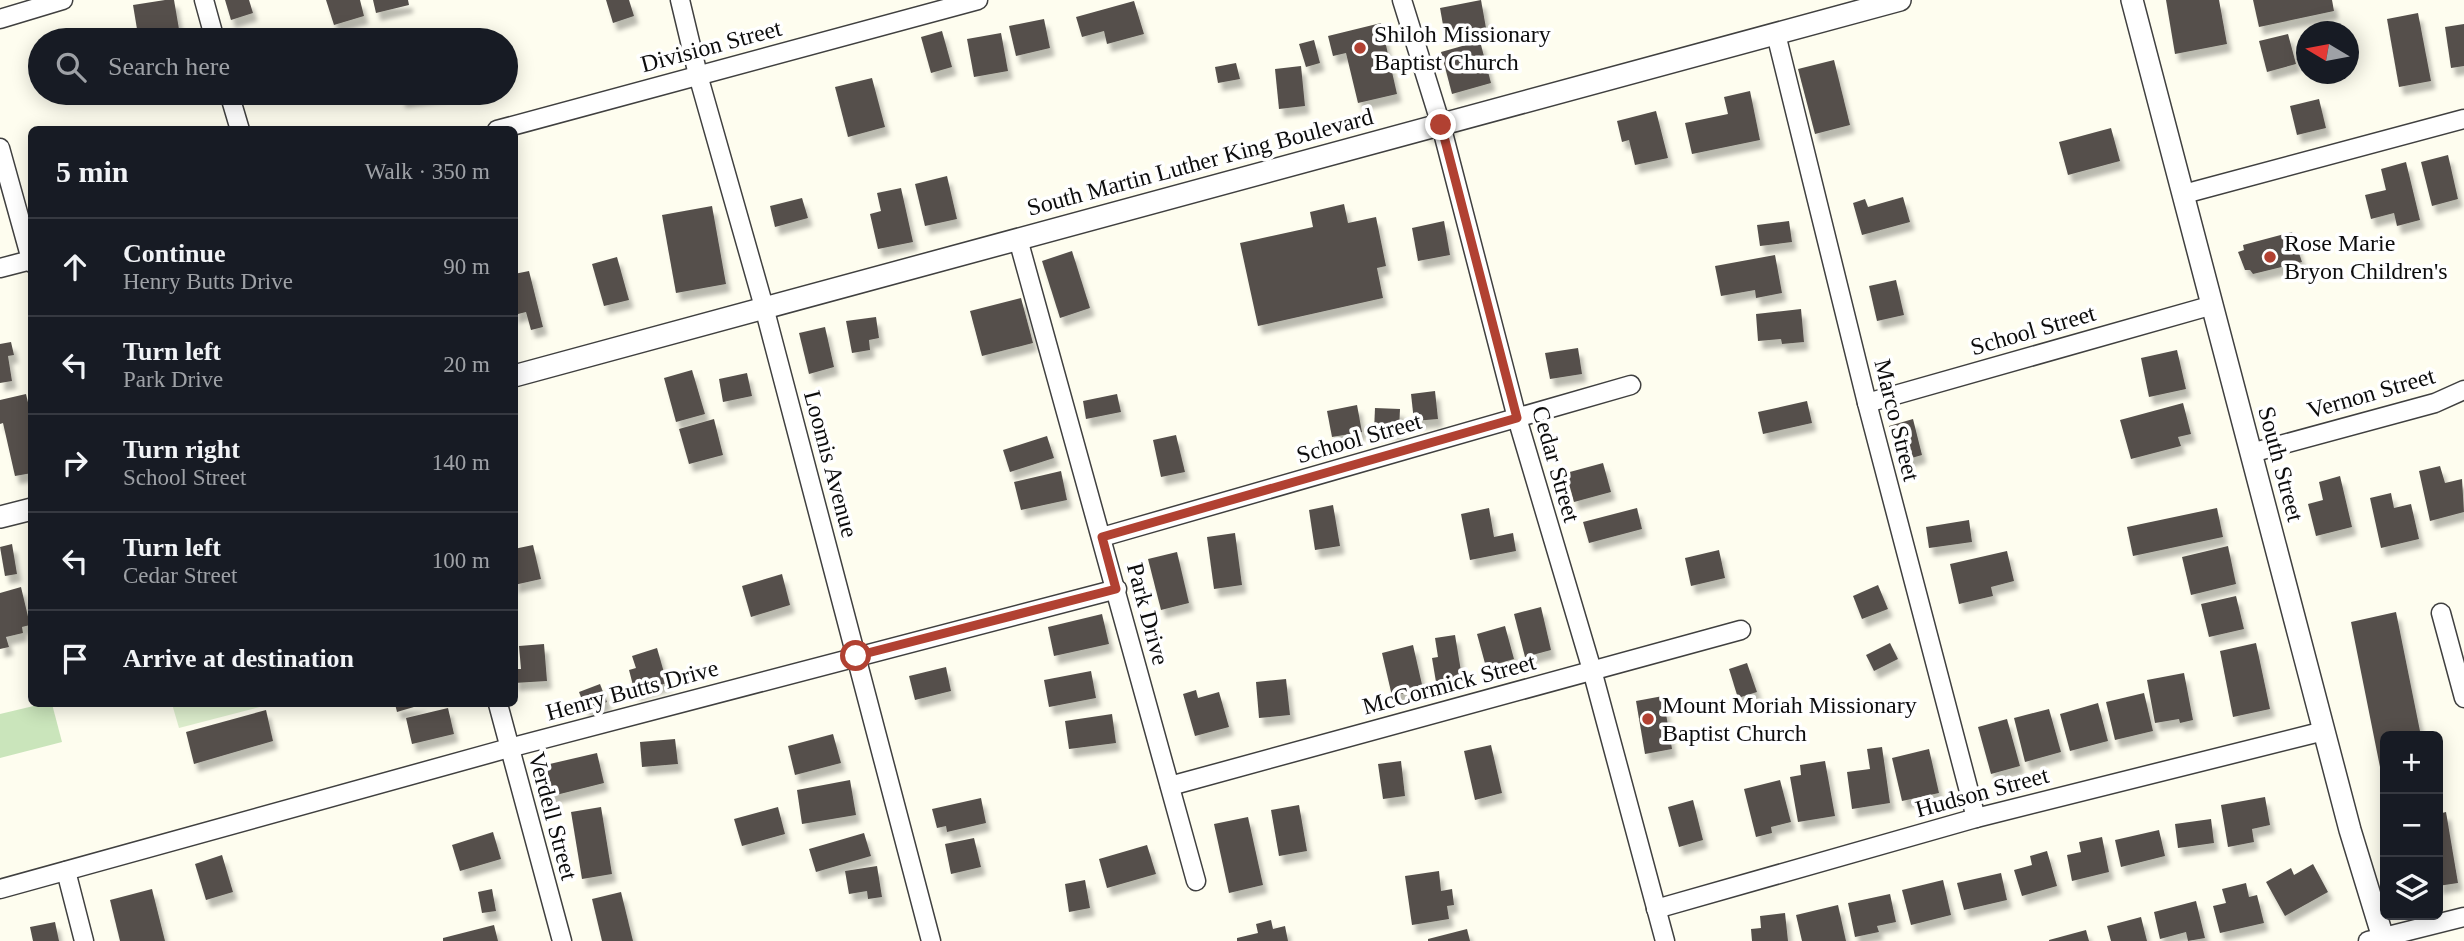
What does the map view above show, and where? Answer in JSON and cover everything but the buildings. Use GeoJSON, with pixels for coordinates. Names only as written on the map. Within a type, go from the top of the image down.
{"type":"FeatureCollection","features":[{"type":"Feature","properties":{"kind":"street"},"geometry":{"type":"LineString","coordinates":[[0,19],[63,0]]}},
{"type":"Feature","properties":{"kind":"street"},"geometry":{"type":"LineString","coordinates":[[204,0],[212,28]]}},
{"type":"Feature","properties":{"kind":"street","name":"Loomis Avenue"},"geometry":{"type":"LineString","coordinates":[[680,0],[931,941]]}},
{"type":"Feature","properties":{"kind":"street","name":"Division Street"},"geometry":{"type":"LineString","coordinates":[[512,126],[978,0]]}},
{"type":"Feature","properties":{"kind":"street","name":"Cedar Street"},"geometry":{"type":"LineString","coordinates":[[1402,0],[1441,125],[1517,418],[1592,670],[1665,941]]}},
{"type":"Feature","properties":{"kind":"street","name":"South Martin Luther King Boulevard"},"geometry":{"type":"LineString","coordinates":[[518,375],[1900,0]]}},
{"type":"Feature","properties":{"kind":"street","name":"South Street"},"geometry":{"type":"LineString","coordinates":[[2132,0],[2378,940]]}},
{"type":"Feature","properties":{"kind":"street","name":"Marco Street"},"geometry":{"type":"LineString","coordinates":[[1776,34],[1867,404],[1976,818]]}},
{"type":"Feature","properties":{"kind":"street"},"geometry":{"type":"LineString","coordinates":[[233,105],[239,126]]}},
{"type":"Feature","properties":{"kind":"street"},"geometry":{"type":"LineString","coordinates":[[2184,194],[2464,119]]}},
{"type":"Feature","properties":{"kind":"street"},"geometry":{"type":"LineString","coordinates":[[0,148],[28,251]]}},
{"type":"Feature","properties":{"kind":"street","name":"Park Drive"},"geometry":{"type":"LineString","coordinates":[[1018,239],[1196,881]]}},
{"type":"Feature","properties":{"kind":"street"},"geometry":{"type":"LineString","coordinates":[[0,268],[28,263]]}},
{"type":"Feature","properties":{"kind":"street","name":"School Street"},"geometry":{"type":"LineString","coordinates":[[1867,404],[2213,304]]}},
{"type":"Feature","properties":{"kind":"street","name":"School Street"},"geometry":{"type":"LineString","coordinates":[[1102,537],[1631,385]]}},
{"type":"Feature","properties":{"kind":"street","name":"Vernon Street"},"geometry":{"type":"LineString","coordinates":[[2251,453],[2435,403],[2464,390]]}},
{"type":"Feature","properties":{"kind":"street"},"geometry":{"type":"LineString","coordinates":[[0,517],[28,510]]}},
{"type":"Feature","properties":{"kind":"street","name":"Henry Butts Drive"},"geometry":{"type":"LineString","coordinates":[[0,889],[509,748],[1116,589]]}},
{"type":"Feature","properties":{"kind":"street"},"geometry":{"type":"LineString","coordinates":[[2441,613],[2464,698]]}},
{"type":"Feature","properties":{"kind":"street","name":"McCormick Street"},"geometry":{"type":"LineString","coordinates":[[1170,786],[1741,630]]}},
{"type":"Feature","properties":{"kind":"street","name":"Verdell Street"},"geometry":{"type":"LineString","coordinates":[[499,707],[562,941]]}},
{"type":"Feature","properties":{"kind":"street","name":"Hudson Street"},"geometry":{"type":"LineString","coordinates":[[1656,909],[1976,818],[2324,731]]}},
{"type":"Feature","properties":{"kind":"street"},"geometry":{"type":"LineString","coordinates":[[65,871],[84,941]]}},
{"type":"Feature","properties":{"kind":"street"},"geometry":{"type":"LineString","coordinates":[[2378,940],[2464,917]]}},
{"type":"Feature","properties":{"kind":"green space"},"geometry":{"type":"Polygon","coordinates":[[[29,707],[53,707],[62,742],[0,758],[0,714],[29,707]]]}},
{"type":"Feature","properties":{"kind":"green space"},"geometry":{"type":"Polygon","coordinates":[[[173,707],[260,707],[179,728],[173,707]]]}},
{"type":"Feature","properties":{"kind":"place","name":"Shiloh Missionary Baptist Church"},"geometry":{"type":"Point","coordinates":[1360,48]}},
{"type":"Feature","properties":{"kind":"place","name":"Rose Marie Bryon Children's"},"geometry":{"type":"Point","coordinates":[2270,257]}},
{"type":"Feature","properties":{"kind":"place","name":"Mount Moriah Missionary Baptist Church"},"geometry":{"type":"Point","coordinates":[1648,719]}},
{"type":"Feature","properties":{"kind":"route"},"geometry":{"type":"LineString","coordinates":[[856,656],[1116,589],[1102,537],[1517,418],[1441,125]]}}]}
